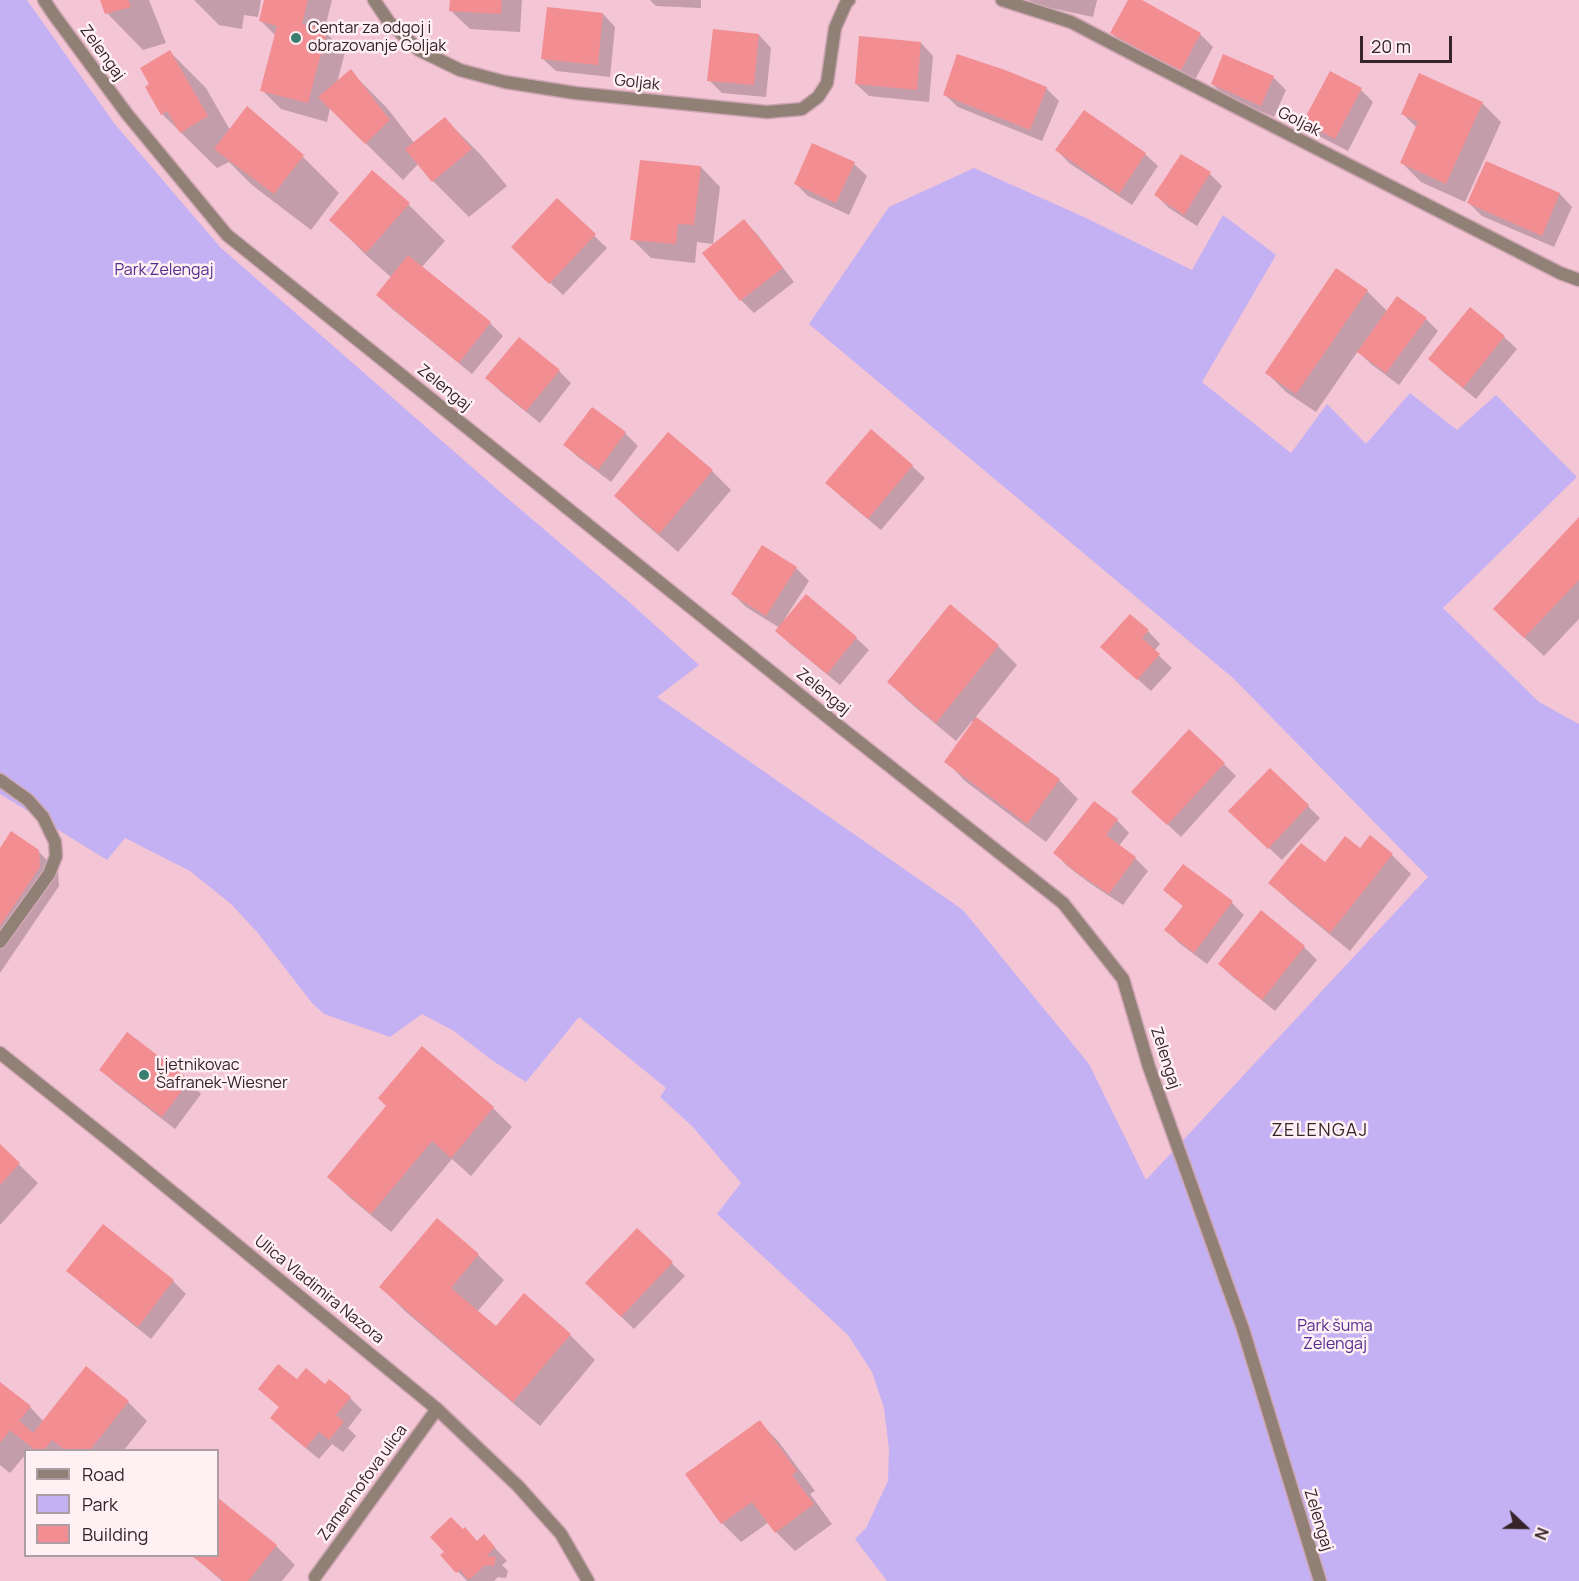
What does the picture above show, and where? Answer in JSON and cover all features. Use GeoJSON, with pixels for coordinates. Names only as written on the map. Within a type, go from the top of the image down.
{"type":"FeatureCollection","features":[{"type":"Feature","properties":{"kind":"street","name":"Zelengaj"},"geometry":{"type":"LineString","coordinates":[[45,0],[127,114],[227,235],[826,716],[1064,903],[1123,979],[1149,1067],[1243,1329],[1320,1581]]}},
{"type":"Feature","properties":{"kind":"street","name":"Goljak"},"geometry":{"type":"LineString","coordinates":[[374,0],[389,22],[419,50],[460,70],[505,82],[575,93],[767,112],[802,109],[818,97],[826,83],[835,28],[849,0]]}},
{"type":"Feature","properties":{"kind":"street","name":"Goljak"},"geometry":{"type":"LineString","coordinates":[[1002,0],[1071,22],[1560,273],[1579,280]]}},
{"type":"Feature","properties":{"kind":"street"},"geometry":{"type":"LineString","coordinates":[[0,780],[28,800],[43,817],[55,842],[56,856],[49,874],[0,942]]}},
{"type":"Feature","properties":{"kind":"street","name":"Ulica Vladimira Nazora"},"geometry":{"type":"LineString","coordinates":[[0,1053],[437,1409],[518,1486],[561,1534],[588,1581]]}},
{"type":"Feature","properties":{"kind":"street","name":"Zamenhofova ulica"},"geometry":{"type":"LineString","coordinates":[[315,1577],[437,1409]]}},
{"type":"Feature","properties":{"kind":"green space","name":"Park šuma Zelengaj"},"geometry":{"type":"Polygon","coordinates":[[[0,0],[27,0],[114,123],[220,247],[699,665],[657,697],[963,910],[1089,1064],[1146,1180],[1428,877],[1233,678],[809,324],[889,207],[974,168],[1084,217],[1192,270],[1223,215],[1276,255],[1202,382],[1291,453],[1327,404],[1366,444],[1410,393],[1457,430],[1496,395],[1577,477],[1443,608],[1539,702],[1579,724],[1579,1581],[887,1581],[855,1539],[866,1528],[888,1481],[889,1449],[884,1408],[872,1372],[848,1335],[717,1214],[741,1183],[692,1126],[660,1097],[666,1088],[579,1017],[526,1082],[493,1061],[454,1031],[422,1014],[390,1037],[324,1014],[312,1003],[257,932],[231,904],[190,871],[125,838],[107,860],[0,794],[0,0]]]}},
{"type":"Feature","properties":{"kind":"building"},"geometry":{"type":"Polygon","coordinates":[[[100,0],[128,0],[131,7],[105,14],[100,0]]]}},
{"type":"Feature","properties":{"kind":"building"},"geometry":{"type":"Polygon","coordinates":[[[264,0],[308,0],[302,24],[327,31],[308,103],[260,91],[277,26],[259,21],[264,0]]]}},
{"type":"Feature","properties":{"kind":"building"},"geometry":{"type":"Polygon","coordinates":[[[450,0],[502,0],[501,14],[449,11],[450,0]]]}},
{"type":"Feature","properties":{"kind":"building"},"geometry":{"type":"Polygon","coordinates":[[[1128,0],[1142,0],[1201,33],[1180,72],[1110,33],[1128,0]]]}},
{"type":"Feature","properties":{"kind":"building"},"geometry":{"type":"Polygon","coordinates":[[[547,7],[603,13],[598,65],[541,59],[547,7]]]}},
{"type":"Feature","properties":{"kind":"building"},"geometry":{"type":"Polygon","coordinates":[[[713,29],[759,34],[754,85],[707,81],[713,29]]]}},
{"type":"Feature","properties":{"kind":"building"},"geometry":{"type":"Polygon","coordinates":[[[859,36],[921,42],[917,90],[855,84],[859,36]]]}},
{"type":"Feature","properties":{"kind":"building"},"geometry":{"type":"Polygon","coordinates":[[[170,50],[208,116],[180,133],[167,111],[161,115],[145,87],[149,84],[140,68],[170,50]]]}},
{"type":"Feature","properties":{"kind":"building"},"geometry":{"type":"Polygon","coordinates":[[[957,54],[1047,87],[1030,130],[943,95],[957,54]]]}},
{"type":"Feature","properties":{"kind":"building"},"geometry":{"type":"Polygon","coordinates":[[[1223,54],[1274,76],[1261,106],[1211,84],[1223,54]]]}},
{"type":"Feature","properties":{"kind":"building"},"geometry":{"type":"Polygon","coordinates":[[[351,69],[390,120],[365,144],[318,97],[351,69]]]}},
{"type":"Feature","properties":{"kind":"building"},"geometry":{"type":"Polygon","coordinates":[[[1330,71],[1362,88],[1335,139],[1303,122],[1330,71]]]}},
{"type":"Feature","properties":{"kind":"building"},"geometry":{"type":"Polygon","coordinates":[[[1419,73],[1483,102],[1446,184],[1400,163],[1418,122],[1401,114],[1419,73]]]}},
{"type":"Feature","properties":{"kind":"building"},"geometry":{"type":"Polygon","coordinates":[[[247,106],[304,155],[274,194],[214,149],[247,106]]]}},
{"type":"Feature","properties":{"kind":"building"},"geometry":{"type":"Polygon","coordinates":[[[1084,110],[1146,153],[1119,194],[1055,150],[1084,110]]]}},
{"type":"Feature","properties":{"kind":"building"},"geometry":{"type":"Polygon","coordinates":[[[445,117],[472,149],[432,182],[405,149],[445,117]]]}},
{"type":"Feature","properties":{"kind":"building"},"geometry":{"type":"Polygon","coordinates":[[[812,143],[855,162],[836,203],[794,184],[812,143]]]}},
{"type":"Feature","properties":{"kind":"building"},"geometry":{"type":"Polygon","coordinates":[[[1181,154],[1211,172],[1184,215],[1154,195],[1181,154]]]}},
{"type":"Feature","properties":{"kind":"building"},"geometry":{"type":"Polygon","coordinates":[[[640,160],[701,166],[694,225],[678,224],[676,244],[630,240],[640,160]]]}},
{"type":"Feature","properties":{"kind":"building"},"geometry":{"type":"Polygon","coordinates":[[[1486,161],[1560,193],[1542,236],[1467,203],[1486,161]]]}},
{"type":"Feature","properties":{"kind":"building"},"geometry":{"type":"Polygon","coordinates":[[[372,170],[410,203],[366,253],[329,220],[372,170]]]}},
{"type":"Feature","properties":{"kind":"building"},"geometry":{"type":"Polygon","coordinates":[[[557,198],[596,234],[549,284],[511,247],[557,198]]]}},
{"type":"Feature","properties":{"kind":"building"},"geometry":{"type":"Polygon","coordinates":[[[744,219],[783,268],[740,301],[702,253],[744,219]]]}},
{"type":"Feature","properties":{"kind":"building"},"geometry":{"type":"Polygon","coordinates":[[[408,255],[491,322],[459,363],[376,295],[408,255]]]}},
{"type":"Feature","properties":{"kind":"building"},"geometry":{"type":"Polygon","coordinates":[[[1336,268],[1368,290],[1296,394],[1265,373],[1336,268]]]}},
{"type":"Feature","properties":{"kind":"building"},"geometry":{"type":"Polygon","coordinates":[[[1397,296],[1427,318],[1386,373],[1357,352],[1397,296]]]}},
{"type":"Feature","properties":{"kind":"building"},"geometry":{"type":"Polygon","coordinates":[[[1470,307],[1505,336],[1463,388],[1428,359],[1470,307]]]}},
{"type":"Feature","properties":{"kind":"building"},"geometry":{"type":"Polygon","coordinates":[[[519,337],[560,370],[526,411],[485,378],[519,337]]]}},
{"type":"Feature","properties":{"kind":"building"},"geometry":{"type":"Polygon","coordinates":[[[592,407],[626,432],[598,470],[563,445],[592,407]]]}},
{"type":"Feature","properties":{"kind":"building"},"geometry":{"type":"Polygon","coordinates":[[[871,429],[913,465],[868,519],[825,483],[871,429]]]}},
{"type":"Feature","properties":{"kind":"building"},"geometry":{"type":"Polygon","coordinates":[[[668,432],[713,470],[659,534],[614,496],[668,432]]]}},
{"type":"Feature","properties":{"kind":"building"},"geometry":{"type":"Polygon","coordinates":[[[1579,517],[1579,580],[1524,638],[1493,609],[1579,517]]]}},
{"type":"Feature","properties":{"kind":"building"},"geometry":{"type":"Polygon","coordinates":[[[762,545],[797,567],[766,616],[731,594],[762,545]]]}},
{"type":"Feature","properties":{"kind":"building"},"geometry":{"type":"Polygon","coordinates":[[[806,594],[857,637],[827,674],[775,631],[806,594]]]}},
{"type":"Feature","properties":{"kind":"building"},"geometry":{"type":"Polygon","coordinates":[[[950,604],[999,645],[936,723],[887,682],[950,604]]]}},
{"type":"Feature","properties":{"kind":"building"},"geometry":{"type":"Polygon","coordinates":[[[1130,614],[1149,630],[1142,638],[1160,654],[1137,680],[1100,647],[1130,614]]]}},
{"type":"Feature","properties":{"kind":"building"},"geometry":{"type":"Polygon","coordinates":[[[976,717],[1060,779],[1027,824],[944,762],[976,717]]]}},
{"type":"Feature","properties":{"kind":"building"},"geometry":{"type":"Polygon","coordinates":[[[1189,729],[1225,763],[1167,825],[1131,792],[1189,729]]]}},
{"type":"Feature","properties":{"kind":"building"},"geometry":{"type":"Polygon","coordinates":[[[1270,768],[1309,805],[1268,849],[1228,811],[1270,768]]]}},
{"type":"Feature","properties":{"kind":"building"},"geometry":{"type":"Polygon","coordinates":[[[1094,801],[1118,819],[1106,835],[1136,857],[1109,894],[1053,853],[1094,801]]]}},
{"type":"Feature","properties":{"kind":"building"},"geometry":{"type":"Polygon","coordinates":[[[11,831],[39,850],[40,867],[0,926],[0,848],[11,831]]]}},
{"type":"Feature","properties":{"kind":"building"},"geometry":{"type":"Polygon","coordinates":[[[1370,835],[1393,854],[1330,933],[1268,883],[1301,843],[1325,862],[1345,836],[1360,848],[1370,835]]]}},
{"type":"Feature","properties":{"kind":"building"},"geometry":{"type":"Polygon","coordinates":[[[1183,864],[1233,901],[1194,953],[1164,930],[1183,906],[1163,890],[1183,864]]]}},
{"type":"Feature","properties":{"kind":"building"},"geometry":{"type":"Polygon","coordinates":[[[1261,910],[1305,946],[1262,1000],[1218,964],[1261,910]]]}},
{"type":"Feature","properties":{"kind":"building","name":"Ljetnikovac Šafranek-Wiesner"},"geometry":{"type":"Polygon","coordinates":[[[127,1032],[190,1080],[162,1117],[99,1070],[127,1032]]]}},
{"type":"Feature","properties":{"kind":"building"},"geometry":{"type":"Polygon","coordinates":[[[422,1046],[494,1107],[451,1158],[432,1141],[371,1214],[327,1177],[386,1106],[378,1098],[422,1046]]]}},
{"type":"Feature","properties":{"kind":"building"},"geometry":{"type":"Polygon","coordinates":[[[0,1144],[20,1163],[0,1185],[0,1144]]]}},
{"type":"Feature","properties":{"kind":"building"},"geometry":{"type":"Polygon","coordinates":[[[437,1218],[479,1254],[451,1288],[496,1326],[524,1293],[571,1334],[513,1402],[379,1287],[437,1218]]]}},
{"type":"Feature","properties":{"kind":"building"},"geometry":{"type":"Polygon","coordinates":[[[103,1224],[174,1280],[138,1327],[66,1271],[103,1224]]]}},
{"type":"Feature","properties":{"kind":"building"},"geometry":{"type":"Polygon","coordinates":[[[637,1228],[673,1262],[621,1317],[585,1283],[637,1228]]]}},
{"type":"Feature","properties":{"kind":"building"},"geometry":{"type":"Polygon","coordinates":[[[278,1364],[297,1379],[306,1368],[325,1384],[329,1379],[351,1397],[336,1415],[344,1422],[329,1440],[319,1432],[306,1448],[270,1418],[279,1407],[258,1389],[278,1364]]]}},
{"type":"Feature","properties":{"kind":"building"},"geometry":{"type":"Polygon","coordinates":[[[86,1366],[129,1401],[91,1449],[64,1449],[52,1440],[45,1449],[34,1449],[10,1430],[0,1443],[0,1382],[31,1406],[19,1421],[33,1433],[86,1366]]]}},
{"type":"Feature","properties":{"kind":"building"},"geometry":{"type":"Polygon","coordinates":[[[760,1420],[797,1471],[792,1475],[814,1504],[775,1533],[752,1502],[721,1524],[685,1474],[760,1420]]]}},
{"type":"Feature","properties":{"kind":"building"},"geometry":{"type":"Polygon","coordinates":[[[219,1499],[277,1545],[248,1581],[224,1581],[193,1557],[219,1557],[219,1499]]]}},
{"type":"Feature","properties":{"kind":"building"},"geometry":{"type":"Polygon","coordinates":[[[451,1517],[463,1529],[465,1527],[477,1541],[484,1534],[495,1547],[487,1556],[496,1557],[494,1566],[485,1565],[469,1580],[460,1570],[456,1573],[440,1555],[444,1552],[430,1537],[451,1517]]]}},
{"type":"Feature","properties":{"kind":"place","name":"Centar za odgoj i obrazovanje Goljak"},"geometry":{"type":"Point","coordinates":[296,38]}},
{"type":"Feature","properties":{"kind":"place","name":"Ljetnikovac Šafranek-Wiesner"},"geometry":{"type":"Point","coordinates":[144,1075]}},
{"type":"Feature","properties":{"kind":"district","name":"ZELENGAJ"},"geometry":{"type":"Point","coordinates":[1320,1131]}},
{"type":"Feature","properties":{"kind":"park label","name":"Park Zelengaj"},"geometry":{"type":"Point","coordinates":[164,271]}}]}
